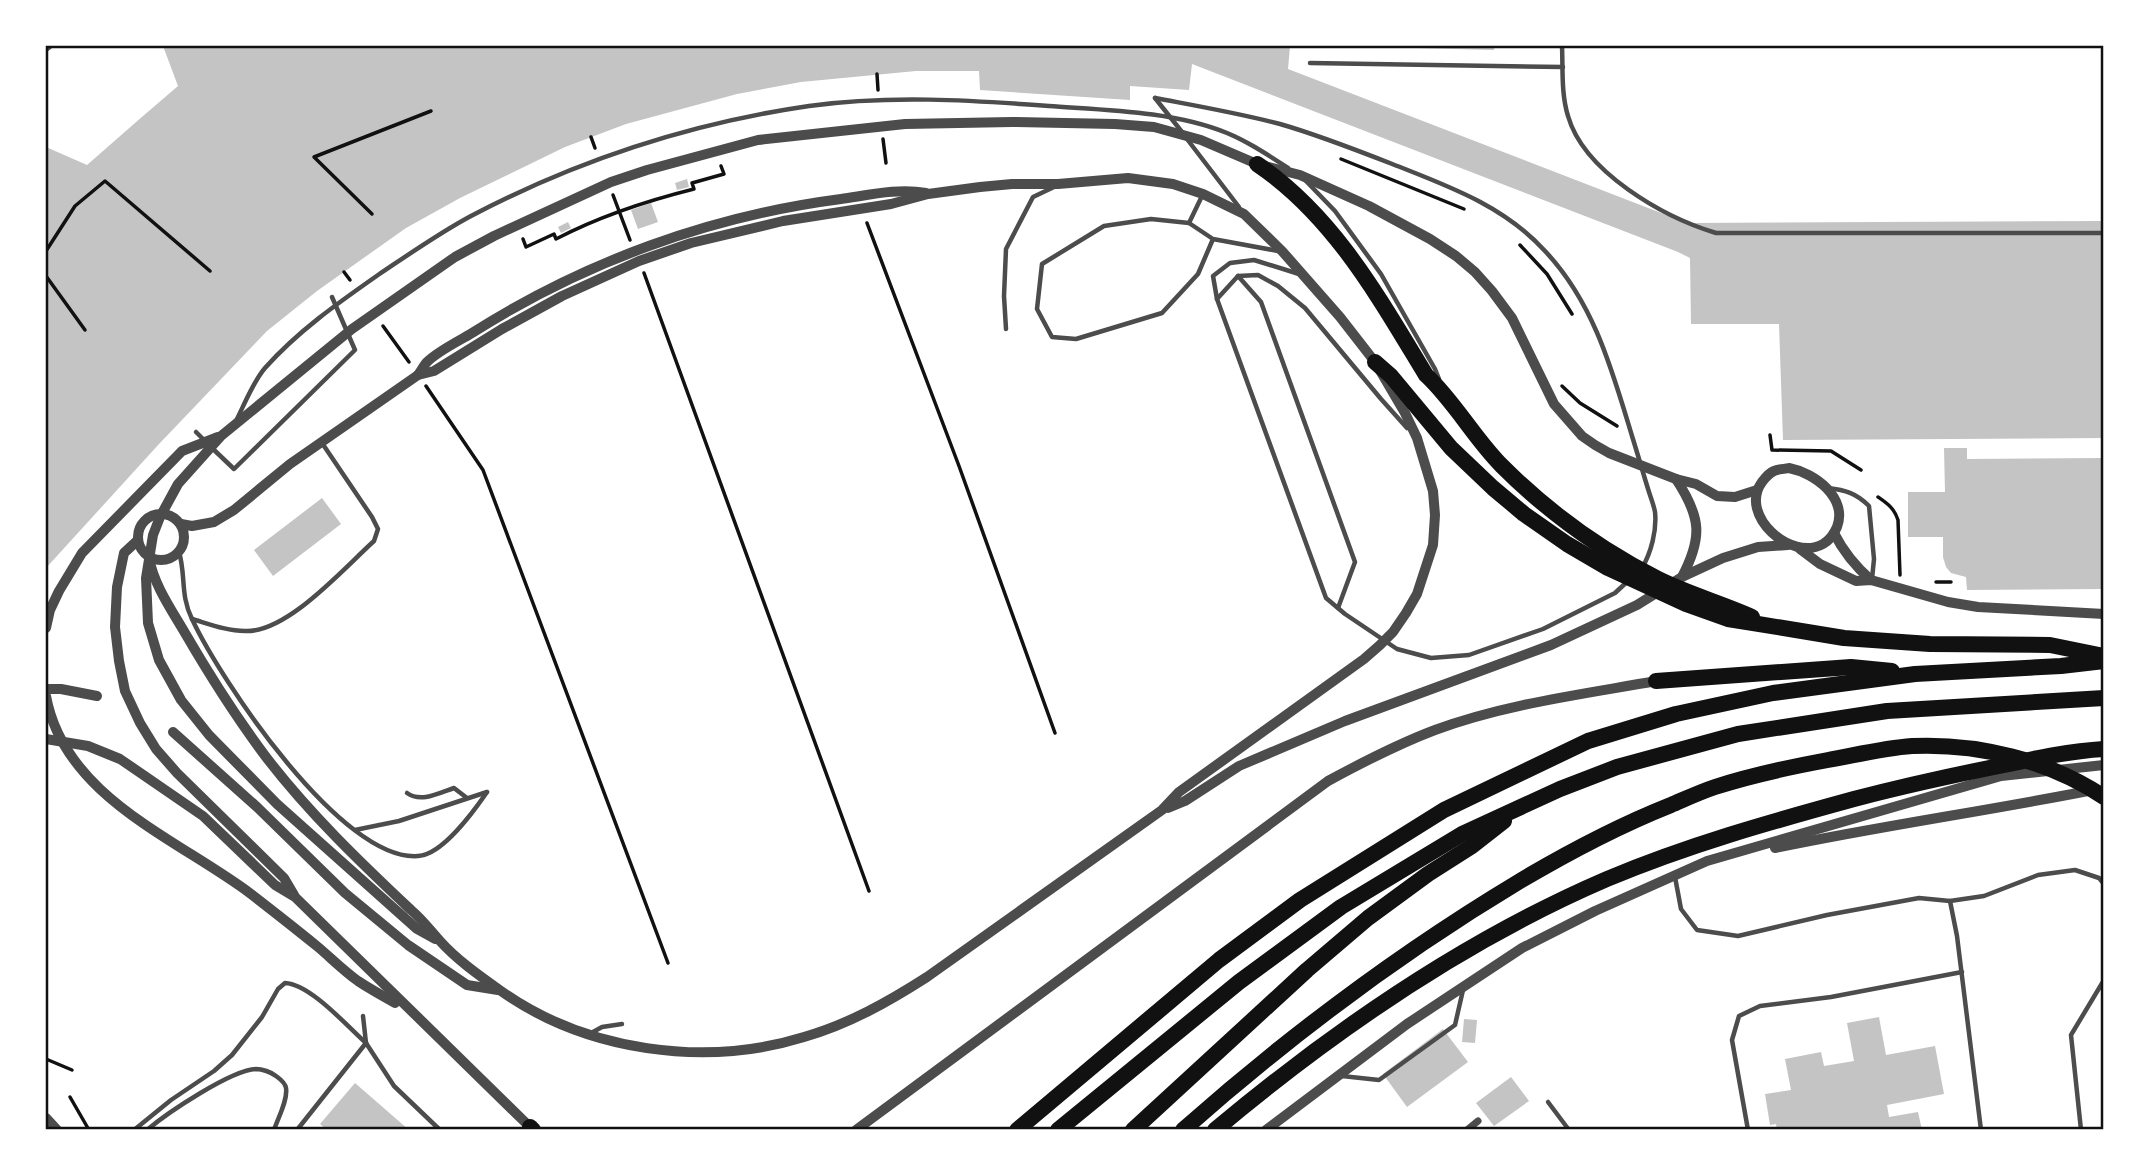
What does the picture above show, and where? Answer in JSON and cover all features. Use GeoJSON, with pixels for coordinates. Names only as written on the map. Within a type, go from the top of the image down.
{"type":"FeatureCollection","features":[{"type":"Feature","properties":{"kind":"highway"},"geometry":{"type":"LineString","coordinates":[[1256,164],[1291,189],[1349,254],[1426,375],[1442,390],[1500,463],[1543,503],[1621,558],[1659,579],[1773,627]]}},
{"type":"Feature","properties":{"kind":"highway"},"geometry":{"type":"LineString","coordinates":[[1375,362],[1391,376],[1451,448],[1524,514],[1608,568],[1686,604],[1728,619],[1844,638],[1930,644],[2050,645],[2104,658]]}},
{"type":"Feature","properties":{"kind":"highway"},"geometry":{"type":"LineString","coordinates":[[1017,1129],[1219,960],[1300,900],[1444,810],[1588,741],[1676,714],[1773,693],[1915,674],[2061,666],[2104,658]]}},
{"type":"Feature","properties":{"kind":"highway"},"geometry":{"type":"LineString","coordinates":[[1656,681],[1851,667],[1915,674]]}},
{"type":"Feature","properties":{"kind":"highway"},"geometry":{"type":"LineString","coordinates":[[1058,1129],[1239,982],[1341,907],[1462,834],[1525,804],[1618,767],[1738,734],[1887,711],[2104,698]]}},
{"type":"Feature","properties":{"kind":"highway"},"geometry":{"type":"LineString","coordinates":[[1183,1129],[1295,1035],[1396,960],[1472,909],[1576,848],[1634,819],[1712,788],[1770,771],[1909,746],[1948,746],[1999,753],[2045,767],[2104,797]]}},
{"type":"Feature","properties":{"kind":"highway"},"geometry":{"type":"LineString","coordinates":[[1215,1129],[1263,1089],[1367,1014],[1463,952],[1606,879],[1719,836],[1922,781],[2076,751],[2104,749]]}},
{"type":"Feature","properties":{"kind":"highway"},"geometry":{"type":"LineString","coordinates":[[1133,1129],[1358,927],[1428,874],[1472,846],[1525,804]]}},
{"type":"Feature","properties":{"kind":"highway"},"geometry":{"type":"LineString","coordinates":[[1168,1129],[1236,1083]]}},
{"type":"Feature","properties":{"kind":"street"},"geometry":{"type":"LineString","coordinates":[[1757,490],[1735,497],[1717,496],[1696,484],[1676,480],[1595,445],[1566,419],[1546,391],[1512,318],[1475,272],[1430,239],[1369,206],[1300,176],[1256,164],[1201,140],[1154,127],[1012,122],[905,124],[758,140],[647,170],[611,182],[455,257],[221,436],[178,484],[160,517],[149,554],[145,601],[151,638],[170,683],[209,734],[277,804],[417,929],[441,942],[501,991],[530,1009],[589,1034],[655,1049],[718,1051],[758,1048],[786,1042],[834,1027],[887,1002],[927,977],[1163,810],[1185,801],[1239,766],[1345,721],[1551,645],[1637,605],[1682,578],[1723,558],[1758,547],[1788,545]]}},
{"type":"Feature","properties":{"kind":"street"},"geometry":{"type":"LineString","coordinates":[[441,942],[425,922],[346,849],[313,814],[248,733],[211,677],[152,574],[149,558],[138,540],[140,527],[148,517],[162,514],[181,524],[192,526],[214,522],[418,375],[434,370],[562,296],[639,261],[691,243],[783,221],[891,204],[928,194],[1012,184],[1058,184],[1128,178],[1173,184],[1203,194],[1244,214],[1282,251],[1375,362],[1417,438],[1433,491],[1434,529],[1428,564],[1406,614],[1393,632],[1364,659],[1179,792],[1163,810]]}},
{"type":"Feature","properties":{"kind":"street"},"geometry":{"type":"LineString","coordinates":[[418,375],[428,361],[496,317],[532,297],[634,250],[691,231],[775,209],[903,190],[928,194]]}},
{"type":"Feature","properties":{"kind":"street"},"geometry":{"type":"LineString","coordinates":[[46,628],[50,610],[64,580],[99,534],[182,451],[221,436]]}},
{"type":"Feature","properties":{"kind":"street"},"geometry":{"type":"LineString","coordinates":[[1800,549],[1815,548],[1828,541],[1840,519],[1837,502],[1825,487],[1804,470],[1790,468],[1774,471],[1766,476],[1757,490],[1756,507],[1761,519],[1788,545],[1856,581],[1871,580],[1923,596],[1978,607],[2104,614]]}},
{"type":"Feature","properties":{"kind":"street"},"geometry":{"type":"LineString","coordinates":[[1676,480],[1691,502],[1697,527],[1694,554],[1682,578]]}},
{"type":"Feature","properties":{"kind":"street"},"geometry":{"type":"LineString","coordinates":[[149,558],[163,561],[179,552],[184,535],[181,524]]}},
{"type":"Feature","properties":{"kind":"street"},"geometry":{"type":"LineString","coordinates":[[1834,533],[1853,564],[1871,580]]}},
{"type":"Feature","properties":{"kind":"street"},"geometry":{"type":"LineString","coordinates":[[138,540],[124,553],[117,587],[115,627],[118,661],[125,691],[156,749],[284,878],[295,897]]}},
{"type":"Feature","properties":{"kind":"street"},"geometry":{"type":"LineString","coordinates":[[856,1129],[1328,781],[1378,754],[1437,729],[1531,703],[1656,681]]}},
{"type":"Feature","properties":{"kind":"street"},"geometry":{"type":"LineString","coordinates":[[46,688],[97,695]]}},
{"type":"Feature","properties":{"kind":"street"},"geometry":{"type":"LineString","coordinates":[[46,696],[52,720],[63,744],[93,783],[180,849],[224,874],[359,982],[410,1011]]}},
{"type":"Feature","properties":{"kind":"street"},"geometry":{"type":"LineString","coordinates":[[173,732],[257,807],[345,893],[408,945],[467,985],[501,991]]}},
{"type":"Feature","properties":{"kind":"street"},"geometry":{"type":"LineString","coordinates":[[46,739],[88,746],[120,759],[203,816],[275,885],[295,897],[531,1129]]}},
{"type":"Feature","properties":{"kind":"street"},"geometry":{"type":"LineString","coordinates":[[1266,1129],[1407,1024],[1522,948],[1674,875],[1707,861],[2001,776],[2104,765]]}},
{"type":"Feature","properties":{"kind":"street"},"geometry":{"type":"LineString","coordinates":[[1707,861],[1866,829],[2104,788]]}},
{"type":"Feature","properties":{"kind":"street"},"geometry":{"type":"LineString","coordinates":[[46,1118],[57,1129]]}},
{"type":"Feature","properties":{"kind":"street"},"geometry":{"type":"LineString","coordinates":[[1467,1129],[1478,1121]]}},
{"type":"Feature","properties":{"kind":"lane"},"geometry":{"type":"LineString","coordinates":[[46,50],[51,46]]}},
{"type":"Feature","properties":{"kind":"lane"},"geometry":{"type":"LineString","coordinates":[[1562,46],[1564,100],[1574,132],[1614,178],[1649,203],[1691,226],[1716,233],[2104,233]]}},
{"type":"Feature","properties":{"kind":"lane"},"geometry":{"type":"LineString","coordinates":[[1310,63],[1563,67]]}},
{"type":"Feature","properties":{"kind":"lane"},"geometry":{"type":"LineString","coordinates":[[1244,214],[1155,98],[1238,114],[1308,134],[1446,185],[1503,215],[1546,251],[1588,311],[1614,374],[1655,512],[1653,539],[1644,566],[1615,593],[1543,629],[1469,654],[1431,658],[1397,649],[1326,598],[1217,299],[1213,276],[1230,263],[1254,260],[1303,275]]}},
{"type":"Feature","properties":{"kind":"lane"},"geometry":{"type":"LineString","coordinates":[[233,426],[263,370],[293,341],[330,308],[460,222],[541,183],[630,148],[746,118],[811,106],[902,99],[1104,110],[1195,123],[1226,132],[1254,146],[1300,176],[1335,211],[1381,274],[1435,369],[1442,390]]}},
{"type":"Feature","properties":{"kind":"lane"},"geometry":{"type":"LineString","coordinates":[[1006,329],[1006,249],[1033,197],[1058,184]]}},
{"type":"Feature","properties":{"kind":"lane"},"geometry":{"type":"LineString","coordinates":[[1188,223],[1203,194]]}},
{"type":"Feature","properties":{"kind":"lane"},"geometry":{"type":"LineString","coordinates":[[1213,239],[1198,274],[1162,313],[1076,338],[1052,337],[1037,309],[1042,264],[1104,226],[1151,219],[1188,223],[1213,239],[1282,251]]}},
{"type":"Feature","properties":{"kind":"lane"},"geometry":{"type":"LineString","coordinates":[[1217,299],[1238,276],[1258,275],[1278,286],[1305,308],[1417,438]]}},
{"type":"Feature","properties":{"kind":"lane"},"geometry":{"type":"LineString","coordinates":[[1238,276],[1261,302],[1355,562],[1338,608]]}},
{"type":"Feature","properties":{"kind":"lane"},"geometry":{"type":"LineString","coordinates":[[195,432],[234,469],[355,350],[332,297]]}},
{"type":"Feature","properties":{"kind":"lane"},"geometry":{"type":"LineString","coordinates":[[192,619],[244,631],[265,629],[299,609],[374,541],[378,529],[372,517],[322,442]]}},
{"type":"Feature","properties":{"kind":"lane"},"geometry":{"type":"LineString","coordinates":[[1825,487],[1848,491],[1869,506],[1874,559],[1871,580]]}},
{"type":"Feature","properties":{"kind":"lane"},"geometry":{"type":"LineString","coordinates":[[179,552],[183,564],[184,597],[192,619],[251,715],[316,796],[354,830],[404,856],[432,853],[449,838],[487,792],[399,821],[354,830]]}},
{"type":"Feature","properties":{"kind":"lane"},"geometry":{"type":"LineString","coordinates":[[407,793],[414,798],[422,798],[454,788],[468,798]]}},
{"type":"Feature","properties":{"kind":"lane"},"geometry":{"type":"LineString","coordinates":[[1674,875],[1681,909],[1698,930],[1738,936],[1827,915],[1919,898],[1950,901],[1984,896],[2038,875],[2075,870],[2099,878],[2104,884]]}},
{"type":"Feature","properties":{"kind":"lane"},"geometry":{"type":"LineString","coordinates":[[1950,901],[1962,972],[1981,1129]]}},
{"type":"Feature","properties":{"kind":"lane"},"geometry":{"type":"LineString","coordinates":[[1748,1129],[1732,1040],[1739,1016],[1760,1006],[1831,997],[1962,972]]}},
{"type":"Feature","properties":{"kind":"lane"},"geometry":{"type":"LineString","coordinates":[[2081,1129],[2071,1035],[2104,980]]}},
{"type":"Feature","properties":{"kind":"lane"},"geometry":{"type":"LineString","coordinates":[[134,1129],[232,1055],[285,983],[293,983],[323,1002],[366,1043],[394,1086],[440,1129]]}},
{"type":"Feature","properties":{"kind":"lane"},"geometry":{"type":"LineString","coordinates":[[1338,1076],[1378,1080],[1455,1025],[1465,986]]}},
{"type":"Feature","properties":{"kind":"lane"},"geometry":{"type":"LineString","coordinates":[[297,1129],[366,1043],[363,1016]]}},
{"type":"Feature","properties":{"kind":"lane"},"geometry":{"type":"LineString","coordinates":[[589,1034],[602,1027],[622,1024]]}},
{"type":"Feature","properties":{"kind":"lane"},"geometry":{"type":"LineString","coordinates":[[146,1129],[174,1108],[240,1073],[256,1069],[272,1073],[283,1080],[286,1087],[274,1129]]}},
{"type":"Feature","properties":{"kind":"lane"},"geometry":{"type":"LineString","coordinates":[[1548,1102],[1569,1129]]}},
{"type":"Feature","properties":{"kind":"path"},"geometry":{"type":"LineString","coordinates":[[373,214],[314,157],[430,111]]}},
{"type":"Feature","properties":{"kind":"path"},"geometry":{"type":"LineString","coordinates":[[591,137],[597,151]]}},
{"type":"Feature","properties":{"kind":"path"},"geometry":{"type":"LineString","coordinates":[[532,235],[523,239],[526,247],[554,234],[556,239],[619,211],[694,189],[692,183],[724,174],[722,166],[712,169]]}},
{"type":"Feature","properties":{"kind":"path"},"geometry":{"type":"LineString","coordinates":[[46,251],[75,206],[105,181],[210,271]]}},
{"type":"Feature","properties":{"kind":"path"},"geometry":{"type":"LineString","coordinates":[[610,187],[634,250]]}},
{"type":"Feature","properties":{"kind":"path"},"geometry":{"type":"LineString","coordinates":[[866,221],[1055,733]]}},
{"type":"Feature","properties":{"kind":"path"},"geometry":{"type":"LineString","coordinates":[[639,261],[869,891]]}},
{"type":"Feature","properties":{"kind":"path"},"geometry":{"type":"LineString","coordinates":[[344,272],[352,284]]}},
{"type":"Feature","properties":{"kind":"path"},"geometry":{"type":"LineString","coordinates":[[46,276],[85,330]]}},
{"type":"Feature","properties":{"kind":"path"},"geometry":{"type":"LineString","coordinates":[[372,318],[418,375],[483,470],[668,963]]}},
{"type":"Feature","properties":{"kind":"path"},"geometry":{"type":"LineString","coordinates":[[1555,377],[1580,403],[1617,426]]}},
{"type":"Feature","properties":{"kind":"path"},"geometry":{"type":"LineString","coordinates":[[1770,435],[1772,450],[1831,451],[1861,470]]}},
{"type":"Feature","properties":{"kind":"path"},"geometry":{"type":"LineString","coordinates":[[1873,495],[1892,506],[1896,513],[1899,574]]}},
{"type":"Feature","properties":{"kind":"path"},"geometry":{"type":"LineString","coordinates":[[46,1059],[72,1070]]}},
{"type":"Feature","properties":{"kind":"path"},"geometry":{"type":"LineString","coordinates":[[70,1097],[89,1129]]}},
{"type":"Feature","properties":{"kind":"building"},"geometry":{"type":"Polygon","coordinates":[[[163,46],[1290,46],[1288,69],[1687,223],[2104,221],[2104,438],[1783,440],[1779,324],[1691,324],[1690,258],[1678,252],[1192,64],[1189,90],[1130,86],[1130,100],[980,90],[979,71],[916,71],[801,82],[737,94],[626,124],[565,147],[460,198],[406,228],[317,291],[267,331],[46,568],[46,147],[87,165],[178,86],[163,46]]]}},
{"type":"Feature","properties":{"kind":"building"},"geometry":{"type":"Polygon","coordinates":[[[1415,46],[1495,46],[1494,50],[1415,46]]]}},
{"type":"Feature","properties":{"kind":"building"},"geometry":{"type":"Polygon","coordinates":[[[687,179],[689,187],[677,190],[675,183],[687,179]]]}},
{"type":"Feature","properties":{"kind":"building"},"geometry":{"type":"Polygon","coordinates":[[[651,203],[658,222],[638,229],[631,210],[651,203]]]}},
{"type":"Feature","properties":{"kind":"building"},"geometry":{"type":"Polygon","coordinates":[[[568,222],[571,228],[561,233],[558,227],[568,222]]]}},
{"type":"Feature","properties":{"kind":"building"},"geometry":{"type":"Polygon","coordinates":[[[1944,448],[1967,448],[1967,459],[2104,458],[2104,589],[1967,590],[1966,577],[1951,573],[1946,567],[1943,537],[1908,537],[1908,492],[1945,492],[1944,448]]]}},
{"type":"Feature","properties":{"kind":"building"},"geometry":{"type":"Polygon","coordinates":[[[322,498],[341,524],[273,576],[254,550],[322,498]]]}},
{"type":"Feature","properties":{"kind":"building"},"geometry":{"type":"Polygon","coordinates":[[[1879,1017],[1886,1055],[1935,1046],[1944,1094],[1887,1105],[1889,1117],[1918,1112],[1922,1130],[1777,1130],[1776,1124],[1770,1125],[1765,1094],[1791,1090],[1785,1059],[1821,1052],[1824,1066],[1854,1061],[1847,1023],[1879,1017]]]}},
{"type":"Feature","properties":{"kind":"building"},"geometry":{"type":"Polygon","coordinates":[[[1464,1019],[1477,1020],[1475,1043],[1462,1042],[1464,1019]]]}},
{"type":"Feature","properties":{"kind":"building"},"geometry":{"type":"Polygon","coordinates":[[[1443,1029],[1468,1062],[1407,1107],[1383,1074],[1443,1029]]]}},
{"type":"Feature","properties":{"kind":"building"},"geometry":{"type":"Polygon","coordinates":[[[1511,1077],[1529,1101],[1494,1126],[1476,1103],[1511,1077]]]}},
{"type":"Feature","properties":{"kind":"building"},"geometry":{"type":"Polygon","coordinates":[[[355,1083],[409,1130],[327,1130],[320,1124],[355,1083]]]}}]}
